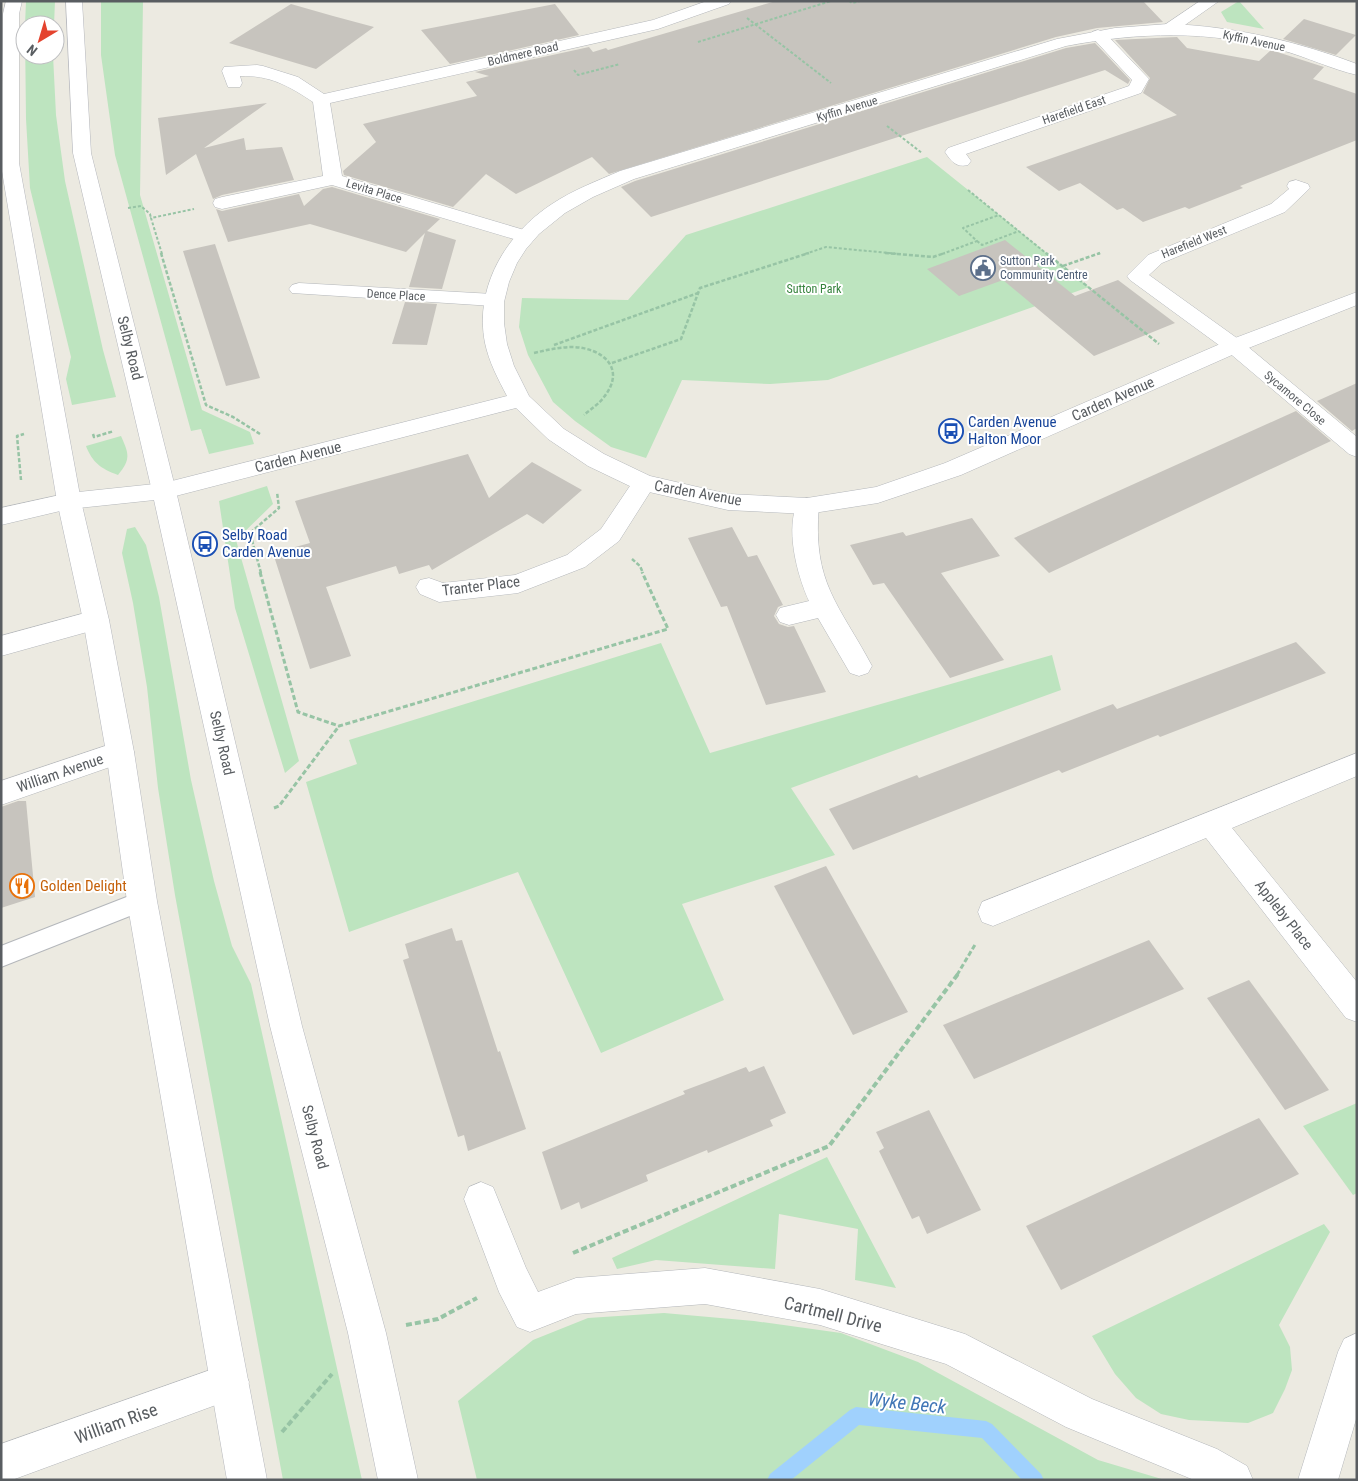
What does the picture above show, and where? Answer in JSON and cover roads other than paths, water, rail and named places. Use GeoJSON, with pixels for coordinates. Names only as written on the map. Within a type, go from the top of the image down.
{"type":"FeatureCollection","features":[{"type":"Feature","properties":{"kind":"street","name":"Selby Road"},"geometry":{"type":"LineString","coordinates":[[74,1],[82,153],[148,421],[286,1026],[367,1333],[398,1480]]}},
{"type":"Feature","properties":{"kind":"street","name":"Boldmere Road"},"geometry":{"type":"LineString","coordinates":[[321,100],[658,24],[724,1]]}},
{"type":"Feature","properties":{"kind":"street"},"geometry":{"type":"LineString","coordinates":[[1169,28],[1211,1]]}},
{"type":"Feature","properties":{"kind":"street"},"geometry":{"type":"LineString","coordinates":[[9,10],[10,163],[69,501],[96,620],[120,752],[142,901],[246,1477]]}},
{"type":"Feature","properties":{"kind":"street","name":"Kyffin Avenue"},"geometry":{"type":"LineString","coordinates":[[520,400],[502,364],[495,332],[492,300],[504,267],[524,236],[550,214],[581,195],[627,175],[1063,42],[1098,35],[1169,28],[1250,38],[1300,51],[1357,70]]}},
{"type":"Feature","properties":{"kind":"street","name":"Harefield East"},"geometry":{"type":"LineString","coordinates":[[962,161],[954,152],[1135,89],[1141,79],[1098,35]]}},
{"type":"Feature","properties":{"kind":"street"},"geometry":{"type":"LineString","coordinates":[[234,82],[230,71],[257,70],[292,81],[321,100],[333,178]]}},
{"type":"Feature","properties":{"kind":"street","name":"Levita Place"},"geometry":{"type":"LineString","coordinates":[[222,203],[333,178],[524,236]]}},
{"type":"Feature","properties":{"kind":"street","name":"Harefield West"},"geometry":{"type":"LineString","coordinates":[[1234,346],[1138,276],[1155,259],[1278,208],[1301,188],[1296,186]]}},
{"type":"Feature","properties":{"kind":"street","name":"Dence Place"},"geometry":{"type":"LineString","coordinates":[[299,289],[492,300]]}},
{"type":"Feature","properties":{"kind":"street","name":"Carden Avenue"},"geometry":{"type":"LineString","coordinates":[[12,515],[69,501],[164,491],[520,400],[556,434],[596,460],[644,483],[728,502],[807,506],[878,494],[953,468],[1234,346],[1357,298]]}},
{"type":"Feature","properties":{"kind":"street","name":"Sycamore Close"},"geometry":{"type":"LineString","coordinates":[[1234,346],[1357,449]]}},
{"type":"Feature","properties":{"kind":"street","name":"Tranter Place"},"geometry":{"type":"LineString","coordinates":[[429,587],[439,594],[518,584],[576,561],[610,535],[644,483]]}},
{"type":"Feature","properties":{"kind":"street"},"geometry":{"type":"LineString","coordinates":[[807,506],[804,538],[807,562],[818,595],[859,666]]}},
{"type":"Feature","properties":{"kind":"street"},"geometry":{"type":"LineString","coordinates":[[789,615],[824,607]]}},
{"type":"Feature","properties":{"kind":"street"},"geometry":{"type":"LineString","coordinates":[[1,646],[96,620]]}},
{"type":"Feature","properties":{"kind":"street","name":"William Avenue"},"geometry":{"type":"LineString","coordinates":[[1,794],[120,752]]}},
{"type":"Feature","properties":{"kind":"street"},"geometry":{"type":"LineString","coordinates":[[993,912],[1357,764]]}},
{"type":"Feature","properties":{"kind":"street","name":"Appleby Place"},"geometry":{"type":"LineString","coordinates":[[1211,823],[1357,1007]]}},
{"type":"Feature","properties":{"kind":"street","name":"Cartmell Drive"},"geometry":{"type":"LineString","coordinates":[[481,1199],[512,1279],[530,1314],[576,1296],[705,1286],[820,1307],[952,1347],[1080,1413],[1203,1463],[1232,1480]]}},
{"type":"Feature","properties":{"kind":"street"},"geometry":{"type":"LineString","coordinates":[[1318,1480],[1357,1352]]}},
{"type":"Feature","properties":{"kind":"street","name":"William Rise"},"geometry":{"type":"LineString","coordinates":[[1,1464],[230,1382]]}},
{"type":"Feature","properties":{"kind":"lane"},"geometry":{"type":"LineString","coordinates":[[1,957],[142,901]]}},
{"type":"Feature","properties":{"kind":"waterway","name":"Wyke Beck"},"geometry":{"type":"LineString","coordinates":[[776,1480],[856,1416],[986,1430],[1035,1480]]}},
{"type":"Feature","properties":{"kind":"place","name":"Sutton Park Community Centre"},"geometry":{"type":"Point","coordinates":[983,268]}},
{"type":"Feature","properties":{"kind":"place","name":"Carden Avenue Halton Moor"},"geometry":{"type":"Point","coordinates":[951,431]}},
{"type":"Feature","properties":{"kind":"place","name":"Selby Road Carden Avenue"},"geometry":{"type":"Point","coordinates":[205,544]}},
{"type":"Feature","properties":{"kind":"place","name":"Golden Delight"},"geometry":{"type":"Point","coordinates":[22,886]}},
{"type":"Feature","properties":{"kind":"park label","name":"Sutton Park"},"geometry":{"type":"Point","coordinates":[814,289]}}]}
